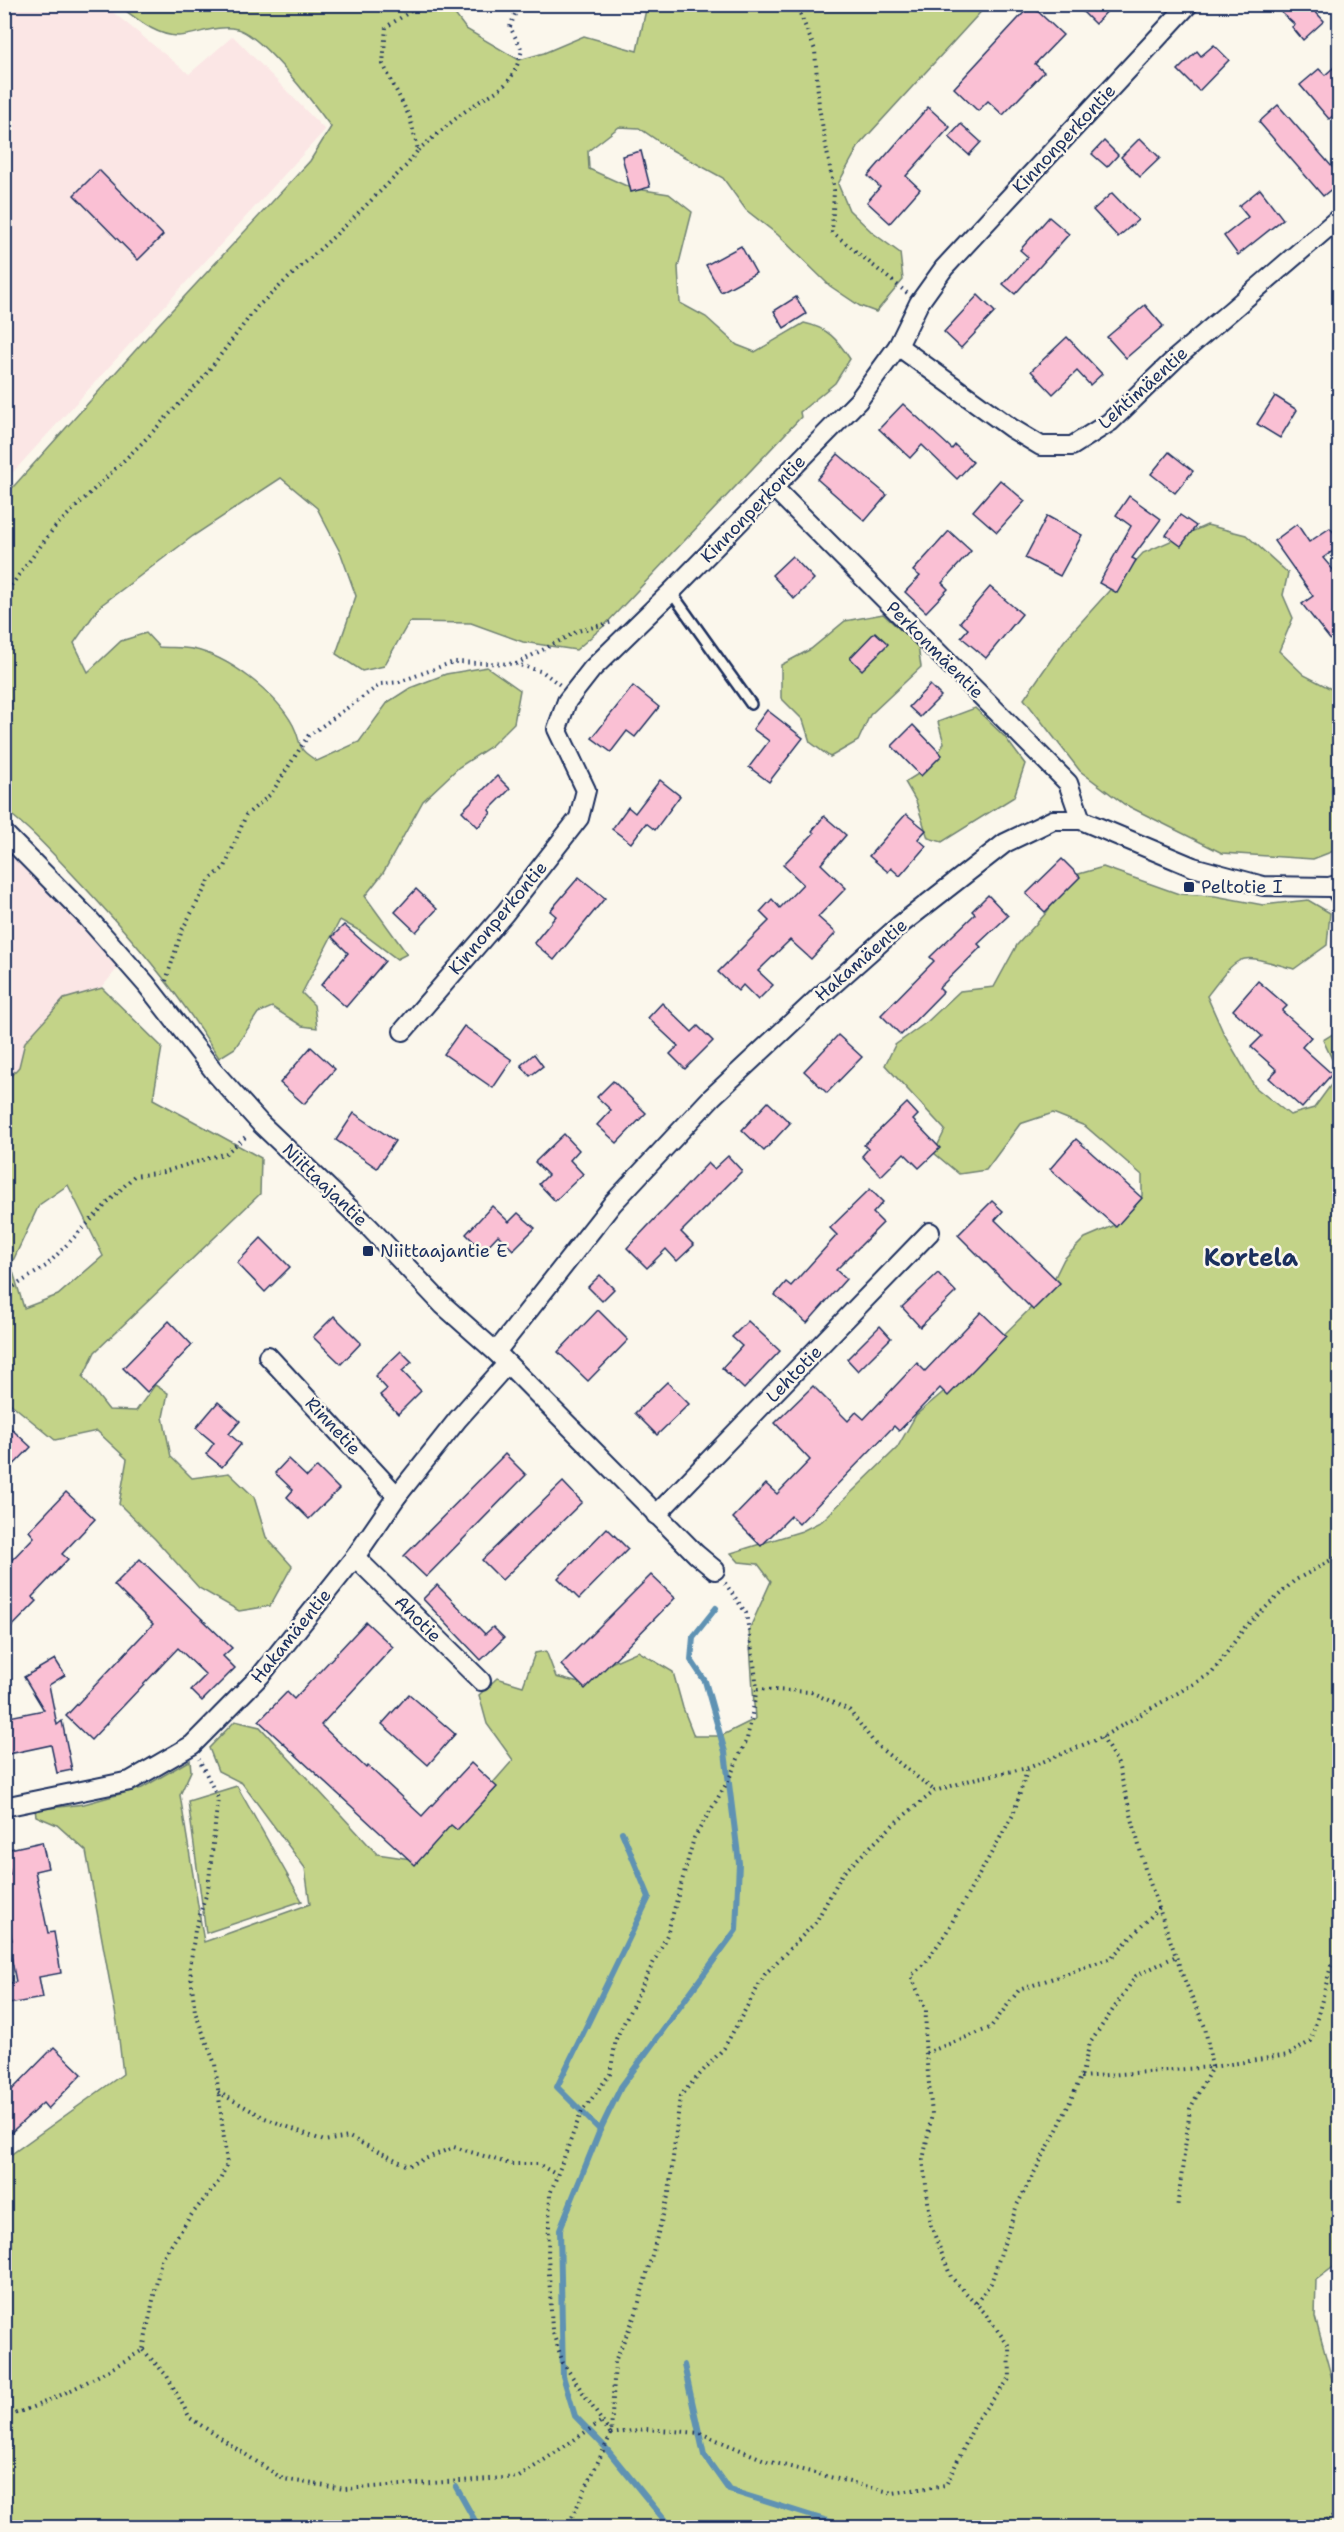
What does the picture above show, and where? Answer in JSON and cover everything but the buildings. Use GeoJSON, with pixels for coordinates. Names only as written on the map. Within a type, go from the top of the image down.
{"type":"FeatureCollection","features":[{"type":"Feature","properties":{"kind":"street","name":"Kinnonperkontie"},"geometry":{"type":"LineString","coordinates":[[403,1031],[505,913],[579,818],[586,790],[557,729],[567,700],[592,669],[671,592],[858,401],[898,346],[919,303],[944,268],[1189,4]]}},
{"type":"Feature","properties":{"kind":"street","name":"Lehtimäentie"},"geometry":{"type":"LineString","coordinates":[[898,346],[1011,428],[1041,446],[1072,446],[1110,422],[1176,358],[1340,217]]}},
{"type":"Feature","properties":{"kind":"street","name":"Perkonmäentie"},"geometry":{"type":"LineString","coordinates":[[774,488],[1068,783],[1081,820]]}},
{"type":"Feature","properties":{"kind":"street","name":"Hakamäentie"},"geometry":{"type":"LineString","coordinates":[[4,1808],[130,1781],[192,1745],[261,1674],[355,1557],[397,1496],[458,1419],[613,1203],[712,1097],[818,998],[900,925],[1005,843],[1053,820],[1081,820],[1193,867],[1263,886],[1334,885]]}},
{"type":"Feature","properties":{"kind":"street","name":"Niittaajantie"},"geometry":{"type":"LineString","coordinates":[[4,833],[88,918],[160,1001],[217,1075],[261,1124],[369,1227],[443,1305],[501,1358],[656,1515],[715,1570]]}},
{"type":"Feature","properties":{"kind":"street","name":"Lehtotie"},"geometry":{"type":"LineString","coordinates":[[656,1515],[930,1232]]}},
{"type":"Feature","properties":{"kind":"street","name":"Rinnetie"},"geometry":{"type":"LineString","coordinates":[[268,1356],[397,1496]]}},
{"type":"Feature","properties":{"kind":"street","name":"Ahotie"},"geometry":{"type":"LineString","coordinates":[[355,1557],[481,1681]]}},
{"type":"Feature","properties":{"kind":"lane"},"geometry":{"type":"LineString","coordinates":[[671,592],[751,704]]}},
{"type":"Feature","properties":{"kind":"lane"},"geometry":{"type":"LineString","coordinates":[[1334,885],[1340,903]]}},
{"type":"Feature","properties":{"kind":"path"},"geometry":{"type":"LineString","coordinates":[[418,150],[410,118],[383,64],[386,27],[422,4]]}},
{"type":"Feature","properties":{"kind":"path"},"geometry":{"type":"LineString","coordinates":[[4,595],[54,528],[143,442],[200,382],[257,307],[352,219],[407,165],[418,150],[469,108],[500,90],[516,71],[522,50],[510,27],[519,4]]}},
{"type":"Feature","properties":{"kind":"path"},"geometry":{"type":"LineString","coordinates":[[796,5],[815,50],[819,107],[834,190],[832,232],[919,303]]}},
{"type":"Feature","properties":{"kind":"path"},"geometry":{"type":"LineString","coordinates":[[516,664],[578,631],[618,620]]}},
{"type":"Feature","properties":{"kind":"path"},"geometry":{"type":"LineString","coordinates":[[160,1001],[182,930],[210,879],[225,867],[246,815],[271,794],[308,736],[381,684],[399,682],[453,662],[516,664],[543,672],[572,694]]}},
{"type":"Feature","properties":{"kind":"path"},"geometry":{"type":"LineString","coordinates":[[4,1293],[46,1266],[134,1176],[163,1172],[226,1153],[261,1124]]}},
{"type":"Feature","properties":{"kind":"path"},"geometry":{"type":"LineString","coordinates":[[567,2528],[611,2433],[615,2361],[636,2313],[669,2193],[680,2096],[724,2048],[765,1974],[816,1922],[842,1874],[896,1822],[935,1791],[977,1778],[1028,1768],[1101,1737],[1212,1673],[1245,1627],[1294,1581],[1340,1555]]}},
{"type":"Feature","properties":{"kind":"path"},"geometry":{"type":"LineString","coordinates":[[611,2433],[563,2363],[552,2330],[548,2254],[550,2194],[582,2113],[610,2074],[616,2039],[667,1935],[694,1838],[728,1781],[747,1739],[757,1689],[746,1613],[715,1570]]}},
{"type":"Feature","properties":{"kind":"path"},"geometry":{"type":"LineString","coordinates":[[757,1689],[811,1692],[849,1710],[876,1745],[935,1791]]}},
{"type":"Feature","properties":{"kind":"path"},"geometry":{"type":"LineString","coordinates":[[1101,1737],[1118,1764],[1145,1869],[1176,1956],[1205,2027],[1212,2067],[1190,2109],[1177,2209]]}},
{"type":"Feature","properties":{"kind":"path"},"geometry":{"type":"LineString","coordinates":[[4,2417],[45,2403],[99,2376],[143,2349],[160,2260],[192,2214],[220,2180],[227,2164],[215,2064],[195,2012],[190,1968],[195,1930],[208,1889],[218,1798],[192,1745]]}},
{"type":"Feature","properties":{"kind":"path"},"geometry":{"type":"LineString","coordinates":[[611,2433],[645,2428],[700,2433],[767,2461],[893,2493],[946,2485],[978,2418],[1010,2378],[1008,2346],[976,2303],[951,2277],[931,2226],[924,2160],[932,2114],[926,2053],[926,2010],[911,1976],[926,1962],[946,1933],[1013,1815],[1028,1768]]}},
{"type":"Feature","properties":{"kind":"path"},"geometry":{"type":"LineString","coordinates":[[926,2053],[990,2028],[1019,1990],[1111,1958],[1159,1908]]}},
{"type":"Feature","properties":{"kind":"path"},"geometry":{"type":"LineString","coordinates":[[976,2303],[991,2283],[1017,2205],[1059,2126],[1081,2077],[1090,2043],[1136,1976],[1176,1956]]}},
{"type":"Feature","properties":{"kind":"path"},"geometry":{"type":"LineString","coordinates":[[1081,2077],[1212,2067],[1288,2055],[1311,2041],[1331,1966],[1340,1961]]}},
{"type":"Feature","properties":{"kind":"path"},"geometry":{"type":"LineString","coordinates":[[217,2092],[265,2118],[314,2137],[324,2140],[349,2137],[408,2166],[454,2147],[510,2164],[538,2164],[557,2175]]}},
{"type":"Feature","properties":{"kind":"path"},"geometry":{"type":"LineString","coordinates":[[143,2349],[167,2376],[190,2418],[284,2479],[344,2489],[519,2477],[602,2421]]}},
{"type":"Feature","properties":{"kind":"path"},"geometry":{"type":"LineString","coordinates":[[1326,2521],[1340,2513]]}},
{"type":"Feature","properties":{"kind":"shaded area"},"geometry":{"type":"Polygon","coordinates":[[[5,5],[104,5],[189,74],[233,36],[325,130],[5,481],[5,5]]]}},
{"type":"Feature","properties":{"kind":"shaded area"},"geometry":{"type":"Polygon","coordinates":[[[5,818],[85,900],[130,953],[5,1106],[5,818]]]}},
{"type":"Feature","properties":{"kind":"green space"},"geometry":{"type":"Polygon","coordinates":[[[118,5],[448,5],[466,29],[519,60],[544,53],[584,36],[637,51],[647,5],[987,5],[860,144],[838,184],[849,210],[873,233],[900,253],[903,280],[876,312],[860,306],[830,286],[778,235],[746,210],[723,178],[670,149],[639,128],[619,127],[588,151],[589,169],[631,188],[669,194],[692,212],[678,267],[680,303],[706,317],[737,345],[755,352],[804,323],[826,331],[850,359],[835,383],[800,412],[801,417],[605,625],[576,650],[523,642],[471,623],[409,622],[384,666],[362,671],[336,654],[356,596],[341,554],[317,508],[281,478],[193,536],[100,606],[74,643],[88,672],[121,641],[146,633],[159,647],[188,648],[206,653],[235,667],[263,688],[293,725],[302,749],[317,761],[359,742],[388,702],[410,688],[446,674],[487,667],[520,690],[514,723],[490,747],[459,767],[423,801],[383,873],[365,896],[407,954],[397,959],[358,930],[340,920],[302,993],[314,1005],[317,1028],[302,1026],[272,1007],[258,1013],[235,1048],[219,1058],[187,1009],[133,941],[49,850],[5,810],[5,496],[159,324],[310,161],[331,127],[274,57],[248,34],[229,28],[178,36],[161,33],[118,5]]]}},
{"type":"Feature","properties":{"kind":"green space"},"geometry":{"type":"Polygon","coordinates":[[[1207,525],[1246,535],[1288,573],[1283,595],[1293,618],[1279,651],[1304,675],[1339,693],[1339,849],[1313,859],[1222,853],[1124,804],[1080,771],[1024,699],[1064,641],[1143,553],[1207,525]]]}},
{"type":"Feature","properties":{"kind":"green space"},"geometry":{"type":"Polygon","coordinates":[[[883,614],[918,646],[921,667],[870,715],[858,741],[830,757],[810,742],[803,720],[781,698],[781,665],[811,649],[845,621],[883,614]]]}},
{"type":"Feature","properties":{"kind":"green space"},"geometry":{"type":"Polygon","coordinates":[[[975,708],[1005,737],[1025,764],[1014,797],[942,842],[928,838],[916,801],[905,782],[931,766],[944,743],[938,722],[975,708]]]}},
{"type":"Feature","properties":{"kind":"green space"},"geometry":{"type":"Polygon","coordinates":[[[1103,867],[1179,894],[1215,896],[1263,905],[1308,900],[1330,913],[1327,945],[1294,969],[1262,960],[1243,959],[1228,970],[1207,996],[1223,1032],[1255,1087],[1290,1115],[1314,1108],[1339,1074],[1323,1040],[1339,1030],[1340,2262],[1316,2280],[1315,2317],[1335,2390],[1339,2396],[1339,2527],[5,2528],[4,2176],[9,2156],[123,2074],[117,2022],[86,1851],[57,1825],[36,1816],[35,1810],[84,1804],[142,1788],[190,1760],[191,1771],[180,1795],[204,1942],[310,1904],[305,1868],[242,1783],[218,1771],[209,1748],[235,1721],[260,1727],[377,1854],[418,1860],[438,1831],[469,1810],[513,1760],[487,1724],[479,1695],[497,1678],[523,1686],[535,1653],[546,1651],[556,1677],[579,1683],[604,1666],[638,1651],[673,1672],[694,1736],[721,1736],[755,1719],[749,1630],[771,1581],[758,1564],[739,1562],[731,1553],[802,1531],[822,1521],[897,1448],[916,1415],[961,1377],[1048,1291],[1064,1259],[1085,1238],[1113,1226],[1142,1196],[1142,1175],[1085,1126],[1053,1113],[1020,1124],[986,1170],[959,1174],[934,1153],[945,1130],[885,1065],[895,1045],[927,1022],[960,991],[994,987],[1017,945],[1046,913],[1072,876],[1103,867]]]}},
{"type":"Feature","properties":{"kind":"green space"},"geometry":{"type":"Polygon","coordinates":[[[102,988],[162,1047],[153,1099],[261,1158],[260,1194],[95,1352],[83,1377],[109,1410],[136,1411],[155,1385],[168,1393],[163,1417],[171,1457],[192,1478],[229,1473],[254,1497],[266,1537],[292,1566],[270,1606],[239,1611],[199,1588],[155,1539],[119,1504],[127,1459],[97,1431],[55,1440],[5,1399],[5,1082],[19,1067],[25,1042],[64,999],[102,988]],[[68,1185],[39,1205],[11,1265],[24,1308],[58,1295],[103,1256],[68,1185]]]}},
{"type":"Feature","properties":{"kind":"green space"},"geometry":{"type":"Polygon","coordinates":[[[237,1786],[302,1901],[206,1933],[188,1801],[237,1786]]]}},
{"type":"Feature","properties":{"kind":"waterway"},"geometry":{"type":"LineString","coordinates":[[671,2528],[605,2447],[575,2416],[563,2376],[560,2229],[600,2130],[621,2087],[736,1930],[739,1863],[725,1752],[705,1681],[691,1660],[693,1637],[716,1608]]}},
{"type":"Feature","properties":{"kind":"waterway"},"geometry":{"type":"LineString","coordinates":[[600,2130],[557,2087],[649,1897],[622,1832]]}},
{"type":"Feature","properties":{"kind":"waterway"},"geometry":{"type":"LineString","coordinates":[[684,2365],[704,2455],[729,2490],[850,2528]]}},
{"type":"Feature","properties":{"kind":"waterway"},"geometry":{"type":"LineString","coordinates":[[456,2487],[479,2528]]}},
{"type":"Feature","properties":{"kind":"place","name":"Peltotie I"},"geometry":{"type":"Point","coordinates":[1189,887]}},
{"type":"Feature","properties":{"kind":"place","name":"Niittaajantie E"},"geometry":{"type":"Point","coordinates":[368,1251]}},
{"type":"Feature","properties":{"kind":"district","name":"Kortela"},"geometry":{"type":"Point","coordinates":[1251,1258]}}]}
